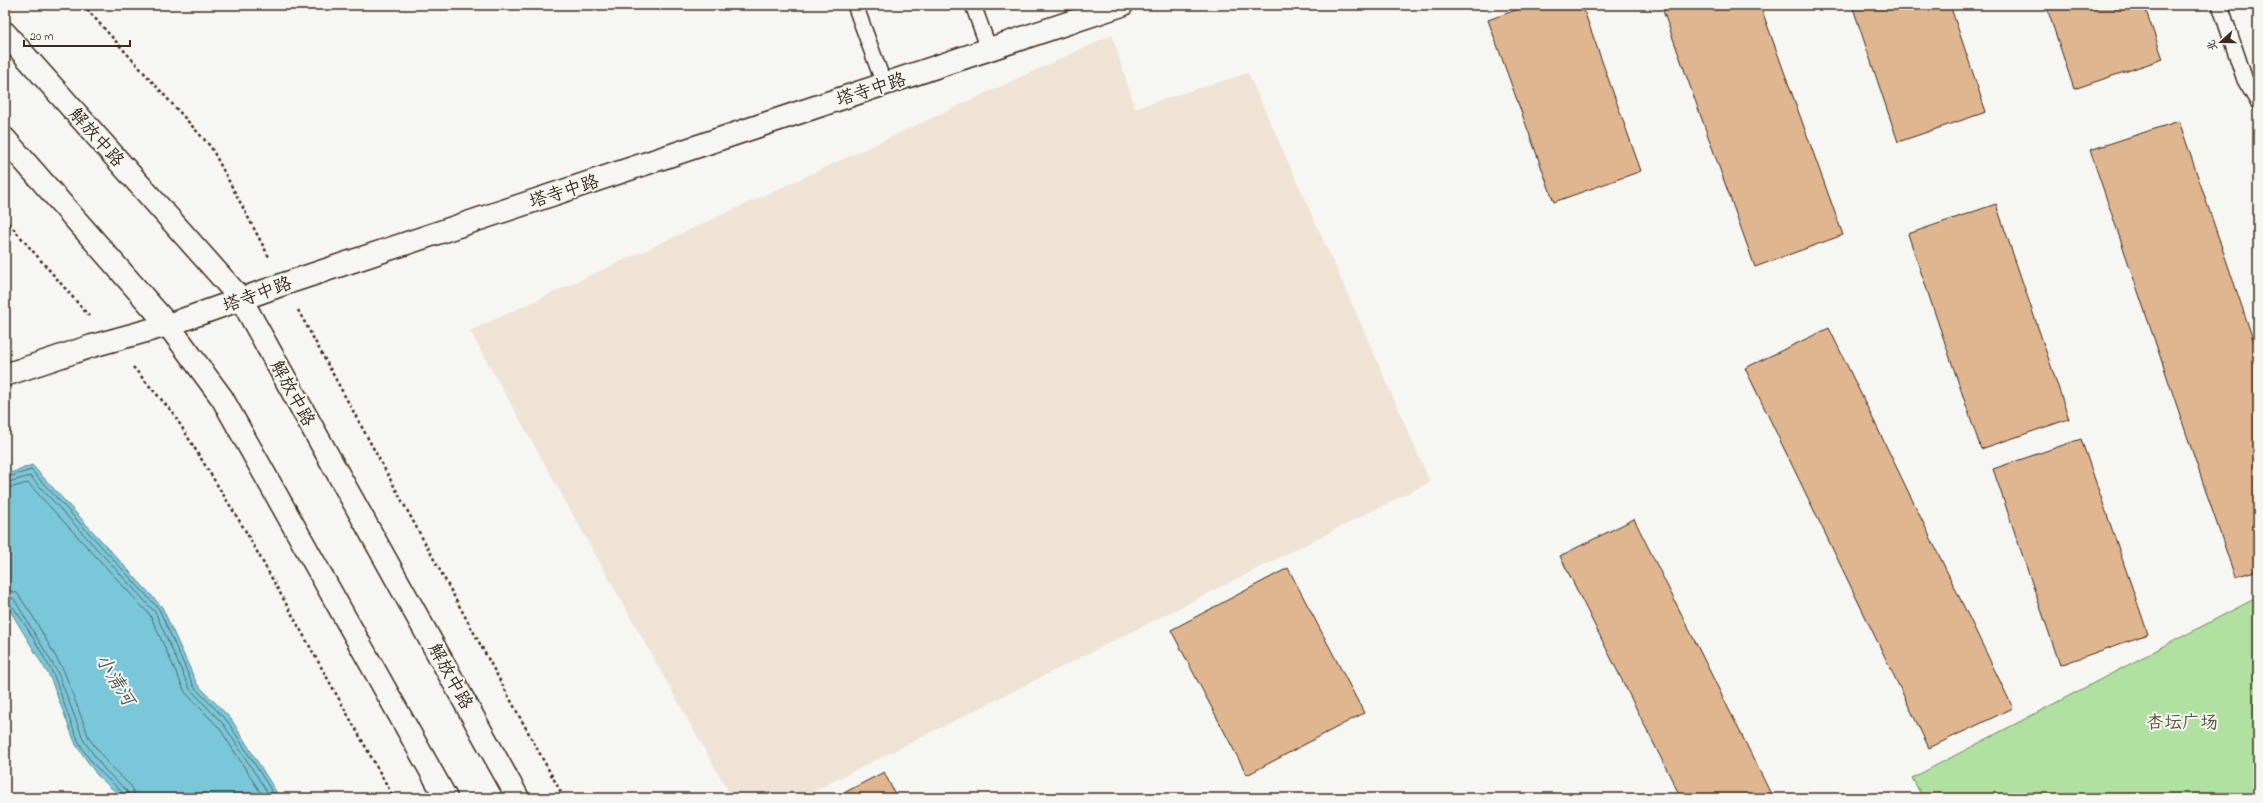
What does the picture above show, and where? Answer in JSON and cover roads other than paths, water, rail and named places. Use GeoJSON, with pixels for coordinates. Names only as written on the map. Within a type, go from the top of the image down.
{"type":"FeatureCollection","features":[{"type":"Feature","properties":{"kind":"main road","name":"塔寺中路"},"geometry":{"type":"LineString","coordinates":[[5,375],[101,344],[168,325],[284,284],[1122,5]]}},
{"type":"Feature","properties":{"kind":"main road","name":"解放中路"},"geometry":{"type":"LineString","coordinates":[[5,32],[241,299],[518,798]]}},
{"type":"Feature","properties":{"kind":"main road"},"geometry":{"type":"LineString","coordinates":[[5,139],[168,325],[222,398],[446,798]]}},
{"type":"Feature","properties":{"kind":"lane"},"geometry":{"type":"LineString","coordinates":[[855,5],[884,84]]}},
{"type":"Feature","properties":{"kind":"lane"},"geometry":{"type":"LineString","coordinates":[[973,5],[989,49]]}},
{"type":"Feature","properties":{"kind":"lane"},"geometry":{"type":"LineString","coordinates":[[2220,5],[2245,80],[2258,102]]}},
{"type":"Feature","properties":{"kind":"water","name":"小清河"},"geometry":{"type":"Polygon","coordinates":[[[32,465],[162,607],[197,684],[231,719],[280,798],[122,798],[97,775],[76,745],[50,677],[5,602],[5,475],[32,465]]]}},
{"type":"Feature","properties":{"kind":"park label","name":"杏坛广场"},"geometry":{"type":"Point","coordinates":[2182,722]}}]}
